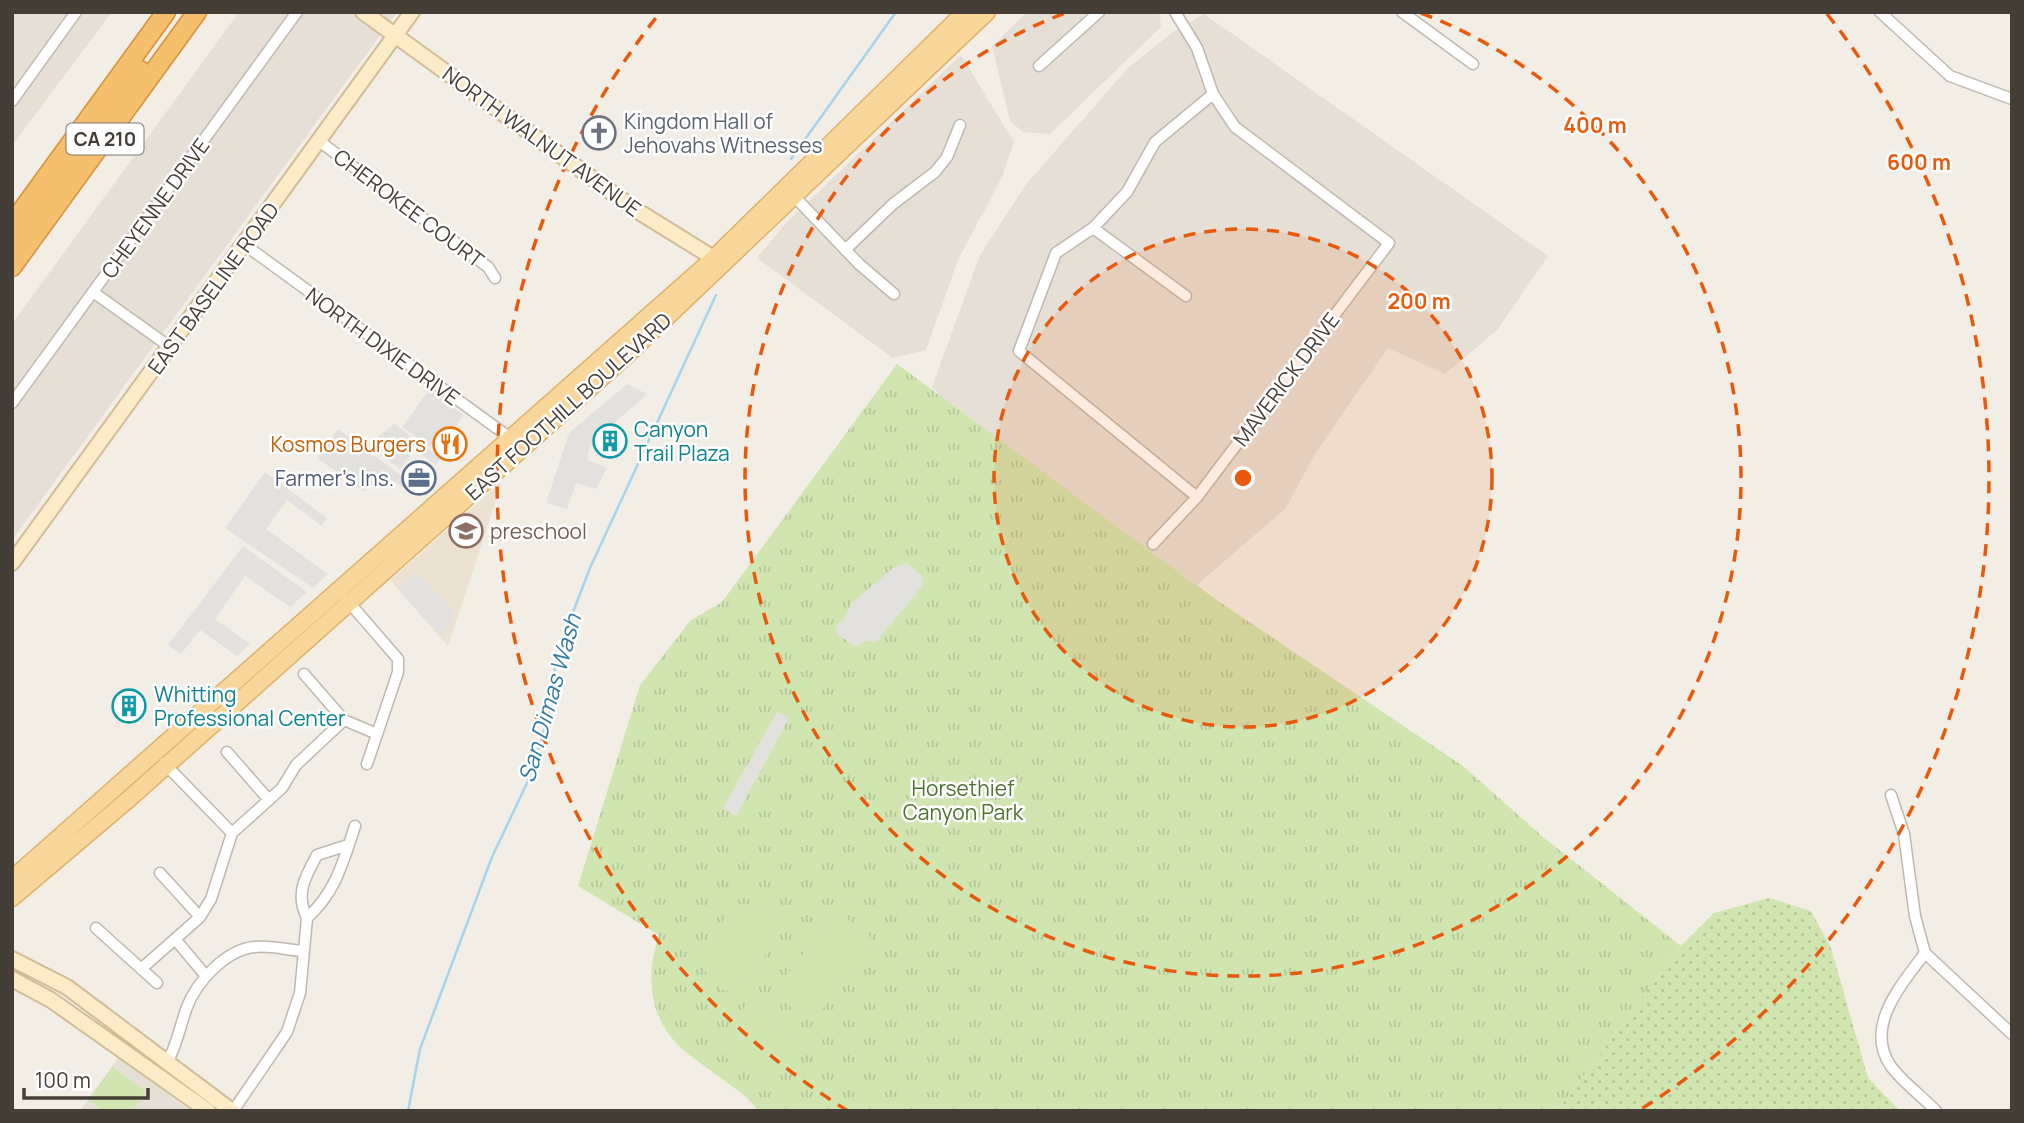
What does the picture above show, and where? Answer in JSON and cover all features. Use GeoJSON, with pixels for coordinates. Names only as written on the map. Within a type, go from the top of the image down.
{"type":"FeatureCollection","features":[{"type":"Feature","properties":{"kind":"highway","name":"CA 210"},"geometry":{"type":"LineString","coordinates":[[12,209],[153,12]]}},
{"type":"Feature","properties":{"kind":"highway"},"geometry":{"type":"LineString","coordinates":[[12,224],[166,12]]}},
{"type":"Feature","properties":{"kind":"highway"},"geometry":{"type":"LineString","coordinates":[[12,245],[182,12]]}},
{"type":"Feature","properties":{"kind":"highway","name":"CA 210"},"geometry":{"type":"LineString","coordinates":[[12,267],[197,12]]}},
{"type":"Feature","properties":{"kind":"main road","name":"NORTH WALNUT AVENUE"},"geometry":{"type":"LineString","coordinates":[[363,12],[618,197],[719,261]]}},
{"type":"Feature","properties":{"kind":"main road","name":"EAST BASELINE ROAD"},"geometry":{"type":"LineString","coordinates":[[12,563],[412,12]]}},
{"type":"Feature","properties":{"kind":"main road","name":"EAST FOOTHILL BOULEVARD"},"geometry":{"type":"LineString","coordinates":[[791,193],[965,12]]}},
{"type":"Feature","properties":{"kind":"main road","name":"EAST FOOTHILL BOULEVARD"},"geometry":{"type":"LineString","coordinates":[[12,898],[161,759],[719,261],[987,12]]}},
{"type":"Feature","properties":{"kind":"main road","name":"EAST FOOTHILL BOULEVARD"},"geometry":{"type":"LineString","coordinates":[[12,879],[161,759]]}},
{"type":"Feature","properties":{"kind":"main road"},"geometry":{"type":"LineString","coordinates":[[12,959],[67,987],[233,1111]]}},
{"type":"Feature","properties":{"kind":"main road"},"geometry":{"type":"LineString","coordinates":[[12,979],[51,999],[208,1111]]}},
{"type":"Feature","properties":{"kind":"street"},"geometry":{"type":"LineString","coordinates":[[12,101],[76,12]]}},
{"type":"Feature","properties":{"kind":"street","name":"CHEYENNE DRIVE"},"geometry":{"type":"LineString","coordinates":[[12,403],[297,12]]}},
{"type":"Feature","properties":{"kind":"street"},"geometry":{"type":"LineString","coordinates":[[1039,66],[1099,12]]}},
{"type":"Feature","properties":{"kind":"street"},"geometry":{"type":"LineString","coordinates":[[1175,12],[1197,48],[1213,94],[1155,142],[1127,192],[1093,228],[1056,253],[1019,351],[1197,497]]}},
{"type":"Feature","properties":{"kind":"street"},"geometry":{"type":"LineString","coordinates":[[1402,12],[1473,64]]}},
{"type":"Feature","properties":{"kind":"street"},"geometry":{"type":"LineString","coordinates":[[1880,12],[1950,76],[2012,99]]}},
{"type":"Feature","properties":{"kind":"street","name":"MAVERICK DRIVE"},"geometry":{"type":"LineString","coordinates":[[1153,544],[1197,497],[1389,243],[1235,127],[1213,94]]}},
{"type":"Feature","properties":{"kind":"street"},"geometry":{"type":"LineString","coordinates":[[845,250],[893,204],[935,172],[947,157],[960,125]]}},
{"type":"Feature","properties":{"kind":"street","name":"CHEROKEE COURT"},"geometry":{"type":"LineString","coordinates":[[319,141],[488,267],[495,278]]}},
{"type":"Feature","properties":{"kind":"street"},"geometry":{"type":"LineString","coordinates":[[791,193],[845,250],[894,294]]}},
{"type":"Feature","properties":{"kind":"street"},"geometry":{"type":"LineString","coordinates":[[1093,228],[1186,296]]}},
{"type":"Feature","properties":{"kind":"street","name":"NORTH DIXIE DRIVE"},"geometry":{"type":"LineString","coordinates":[[245,245],[517,442]]}},
{"type":"Feature","properties":{"kind":"street"},"geometry":{"type":"LineString","coordinates":[[93,292],[170,347]]}},
{"type":"Feature","properties":{"kind":"street"},"geometry":{"type":"LineString","coordinates":[[344,597],[398,659],[398,672],[367,764]]}},
{"type":"Feature","properties":{"kind":"street"},"geometry":{"type":"LineString","coordinates":[[304,674],[344,720],[377,734]]}},
{"type":"Feature","properties":{"kind":"street"},"geometry":{"type":"LineString","coordinates":[[141,968],[200,917],[211,899],[232,833],[282,788],[296,765],[344,720]]}},
{"type":"Feature","properties":{"kind":"street"},"geometry":{"type":"LineString","coordinates":[[227,752],[269,800]]}},
{"type":"Feature","properties":{"kind":"street"},"geometry":{"type":"LineString","coordinates":[[161,759],[232,833]]}},
{"type":"Feature","properties":{"kind":"street"},"geometry":{"type":"LineString","coordinates":[[1891,795],[1904,834],[1915,916],[1925,953],[2012,1034]]}},
{"type":"Feature","properties":{"kind":"street"},"geometry":{"type":"LineString","coordinates":[[307,918],[325,902],[335,887],[355,826]]}},
{"type":"Feature","properties":{"kind":"street"},"geometry":{"type":"LineString","coordinates":[[233,1111],[287,1032],[300,993],[307,918],[300,896],[303,879],[317,855],[348,845]]}},
{"type":"Feature","properties":{"kind":"street"},"geometry":{"type":"LineString","coordinates":[[160,873],[200,917]]}},
{"type":"Feature","properties":{"kind":"street"},"geometry":{"type":"LineString","coordinates":[[96,928],[156,983]]}},
{"type":"Feature","properties":{"kind":"street"},"geometry":{"type":"LineString","coordinates":[[175,939],[206,976]]}},
{"type":"Feature","properties":{"kind":"street"},"geometry":{"type":"LineString","coordinates":[[167,1063],[176,1045],[188,1004],[206,976],[235,953],[254,947],[303,951]]}},
{"type":"Feature","properties":{"kind":"street"},"geometry":{"type":"LineString","coordinates":[[1925,953],[1885,1011],[1881,1042],[1889,1064],[1936,1111]]}},
{"type":"Feature","properties":{"kind":"shaded area"},"geometry":{"type":"Polygon","coordinates":[[[12,12],[112,12],[12,146],[12,12]]]}},
{"type":"Feature","properties":{"kind":"shaded area"},"geometry":{"type":"Polygon","coordinates":[[[239,12],[397,12],[12,540],[12,324],[239,12]]]}},
{"type":"Feature","properties":{"kind":"shaded area"},"geometry":{"type":"Polygon","coordinates":[[[1027,12],[1157,12],[1161,27],[1050,134],[1023,132],[1010,121],[992,46],[1027,12]]]}},
{"type":"Feature","properties":{"kind":"shaded area"},"geometry":{"type":"Polygon","coordinates":[[[1204,14],[1548,256],[1498,329],[1445,374],[1388,348],[1315,454],[1286,508],[1197,585],[945,401],[932,387],[980,255],[1027,183],[1128,68],[1174,31],[1204,14]]]}},
{"type":"Feature","properties":{"kind":"shaded area"},"geometry":{"type":"Polygon","coordinates":[[[961,55],[1014,142],[1001,179],[958,260],[926,350],[893,358],[757,258],[784,225],[961,55]]]}},
{"type":"Feature","properties":{"kind":"shaded area"},"geometry":{"type":"Polygon","coordinates":[[[627,384],[647,394],[590,445],[587,460],[607,468],[596,489],[576,483],[567,509],[546,503],[569,433],[627,384]]]}},
{"type":"Feature","properties":{"kind":"shaded area"},"geometry":{"type":"Polygon","coordinates":[[[429,390],[464,415],[452,432],[444,427],[430,447],[402,427],[429,390]]]}},
{"type":"Feature","properties":{"kind":"shaded area"},"geometry":{"type":"Polygon","coordinates":[[[394,424],[441,458],[436,465],[415,450],[400,469],[367,445],[394,424]]]}},
{"type":"Feature","properties":{"kind":"shaded area"},"geometry":{"type":"Polygon","coordinates":[[[338,429],[421,490],[416,496],[381,473],[365,492],[317,458],[338,429]]]}},
{"type":"Feature","properties":{"kind":"shaded area"},"geometry":{"type":"Polygon","coordinates":[[[265,472],[327,518],[322,526],[287,500],[266,529],[328,574],[313,588],[225,528],[265,472]]]}},
{"type":"Feature","properties":{"kind":"shaded area","name":"preschool"},"geometry":{"type":"Polygon","coordinates":[[[502,482],[448,646],[390,580],[502,482]]]}},
{"type":"Feature","properties":{"kind":"shaded area"},"geometry":{"type":"Polygon","coordinates":[[[243,546],[307,592],[290,607],[245,576],[215,619],[250,644],[237,656],[200,630],[181,654],[168,645],[243,546]]]}},
{"type":"Feature","properties":{"kind":"shaded area"},"geometry":{"type":"Polygon","coordinates":[[[907,563],[922,576],[923,585],[876,642],[867,641],[856,647],[837,634],[836,626],[844,619],[851,604],[893,568],[907,563]]]}},
{"type":"Feature","properties":{"kind":"shaded area"},"geometry":{"type":"Polygon","coordinates":[[[417,572],[455,612],[442,637],[397,588],[417,572]]]}},
{"type":"Feature","properties":{"kind":"shaded area"},"geometry":{"type":"Polygon","coordinates":[[[777,712],[789,718],[736,816],[723,808],[777,712]]]}},
{"type":"Feature","properties":{"kind":"shaded area"},"geometry":{"type":"Polygon","coordinates":[[[118,1058],[191,1111],[80,1111],[118,1058]]]}},
{"type":"Feature","properties":{"kind":"green space","name":"Horsethief Canyon Park"},"geometry":{"type":"Polygon","coordinates":[[[897,364],[1218,601],[1463,766],[1543,837],[1681,946],[1557,1111],[758,1111],[741,1094],[679,1046],[661,1021],[652,993],[652,964],[659,935],[578,886],[640,685],[691,620],[722,602],[897,364]]]}},
{"type":"Feature","properties":{"kind":"green space"},"geometry":{"type":"Polygon","coordinates":[[[1769,898],[1811,911],[1831,948],[1868,1078],[1900,1111],[1557,1111],[1681,946],[1714,913],[1769,898]]]}},
{"type":"Feature","properties":{"kind":"green space"},"geometry":{"type":"Polygon","coordinates":[[[735,904],[759,905],[773,910],[781,921],[782,930],[741,985],[727,991],[708,980],[701,952],[735,904]]]}},
{"type":"Feature","properties":{"kind":"green space"},"geometry":{"type":"Polygon","coordinates":[[[832,915],[842,915],[870,936],[871,943],[817,1017],[808,1018],[778,998],[777,989],[832,915]]]}},
{"type":"Feature","properties":{"kind":"green space"},"geometry":{"type":"Polygon","coordinates":[[[751,1004],[803,1042],[773,1086],[768,1086],[716,1050],[746,1005],[751,1004]]]}},
{"type":"Feature","properties":{"kind":"green space"},"geometry":{"type":"Polygon","coordinates":[[[112,1067],[146,1092],[133,1111],[103,1111],[88,1100],[112,1067]]]}},
{"type":"Feature","properties":{"kind":"waterway","name":"San Dimas Wash"},"geometry":{"type":"LineString","coordinates":[[791,159],[896,12]]}},
{"type":"Feature","properties":{"kind":"waterway","name":"San Dimas Wash"},"geometry":{"type":"LineString","coordinates":[[408,1111],[420,1049],[492,857],[528,781],[551,709],[556,656],[590,568],[716,295]]}},
{"type":"Feature","properties":{"kind":"place","name":"Kingdom Hall of Jehovahs Witnesses"},"geometry":{"type":"Point","coordinates":[599,133]}},
{"type":"Feature","properties":{"kind":"place","name":"Canyon Trail Plaza"},"geometry":{"type":"Point","coordinates":[610,441]}},
{"type":"Feature","properties":{"kind":"place","name":"Kosmos Burgers"},"geometry":{"type":"Point","coordinates":[450,444]}},
{"type":"Feature","properties":{"kind":"place","name":"Farmer's Ins."},"geometry":{"type":"Point","coordinates":[419,478]}},
{"type":"Feature","properties":{"kind":"place","name":"preschool"},"geometry":{"type":"Point","coordinates":[466,531]}},
{"type":"Feature","properties":{"kind":"place","name":"Whitting Professional Center"},"geometry":{"type":"Point","coordinates":[129,706]}}]}
